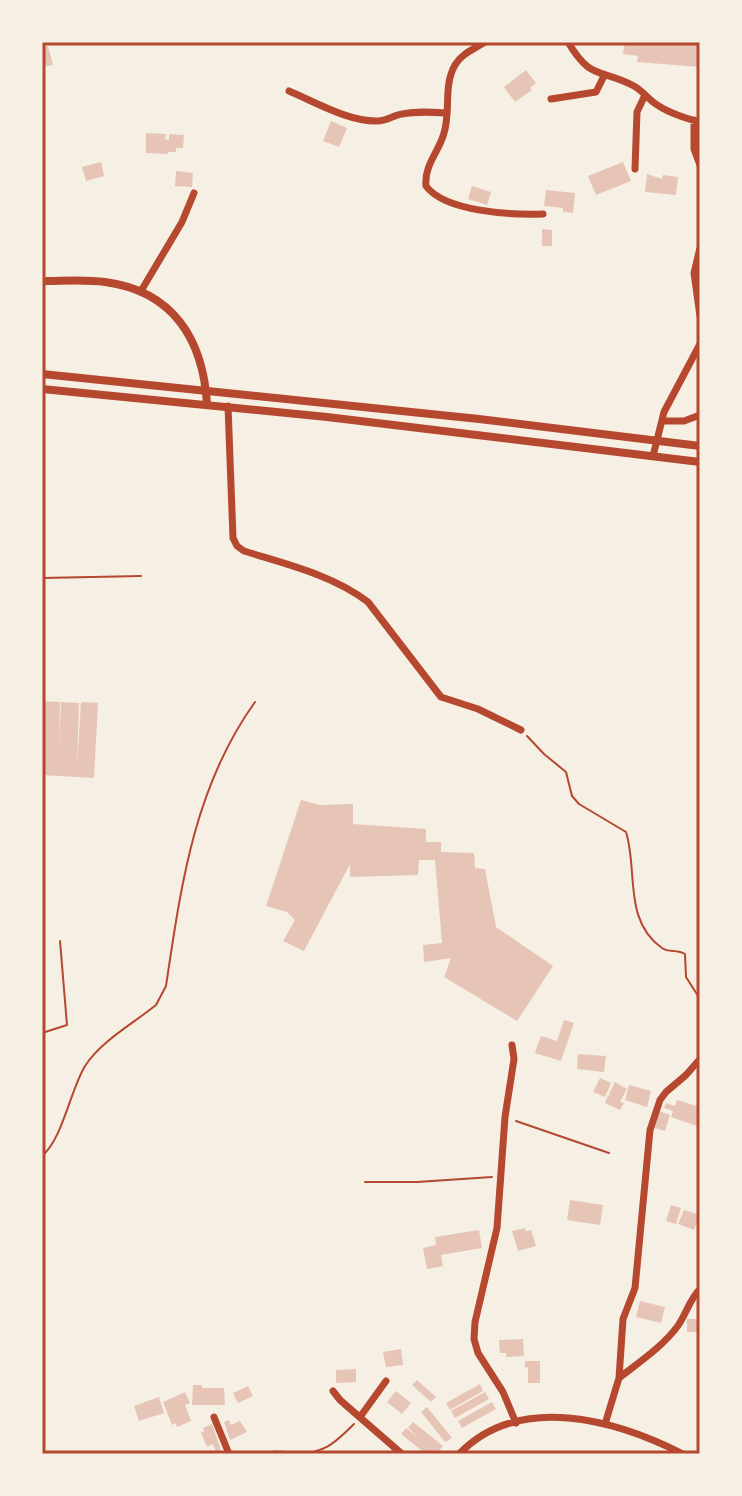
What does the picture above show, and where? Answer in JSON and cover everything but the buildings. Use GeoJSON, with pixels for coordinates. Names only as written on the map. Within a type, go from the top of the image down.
{"type":"FeatureCollection","features":[{"type":"Feature","properties":{"kind":"street"},"geometry":{"type":"LineString","coordinates":[[485,42],[459,59],[453,69],[445,131],[425,177],[426,186],[430,192],[467,208],[510,215],[543,214]]}},
{"type":"Feature","properties":{"kind":"street"},"geometry":{"type":"LineString","coordinates":[[568,42],[580,62],[604,76],[636,87],[657,105],[697,121],[694,149],[700,165]]}},
{"type":"Feature","properties":{"kind":"street"},"geometry":{"type":"LineString","coordinates":[[551,99],[596,92],[604,76]]}},
{"type":"Feature","properties":{"kind":"street"},"geometry":{"type":"LineString","coordinates":[[289,91],[336,111],[372,120],[417,112],[446,113]]}},
{"type":"Feature","properties":{"kind":"street"},"geometry":{"type":"LineString","coordinates":[[635,169],[637,112],[645,95]]}},
{"type":"Feature","properties":{"kind":"street"},"geometry":{"type":"LineString","coordinates":[[141,291],[182,222],[194,193]]}},
{"type":"Feature","properties":{"kind":"street"},"geometry":{"type":"LineString","coordinates":[[700,248],[694,273],[700,316]]}},
{"type":"Feature","properties":{"kind":"street"},"geometry":{"type":"LineString","coordinates":[[42,281],[104,282],[141,291],[154,298],[177,319],[201,360],[207,404]]}},
{"type":"Feature","properties":{"kind":"street"},"geometry":{"type":"LineString","coordinates":[[653,456],[662,421],[680,379],[700,344]]}},
{"type":"Feature","properties":{"kind":"street"},"geometry":{"type":"LineString","coordinates":[[42,374],[479,419],[700,446]]}},
{"type":"Feature","properties":{"kind":"street"},"geometry":{"type":"LineString","coordinates":[[42,389],[228,406],[700,462]]}},
{"type":"Feature","properties":{"kind":"street"},"geometry":{"type":"LineString","coordinates":[[228,406],[233,538],[237,546],[244,551],[298,567],[353,591],[368,602],[441,697],[478,709],[521,730]]}},
{"type":"Feature","properties":{"kind":"street"},"geometry":{"type":"LineString","coordinates":[[662,421],[684,421],[700,415]]}},
{"type":"Feature","properties":{"kind":"street"},"geometry":{"type":"LineString","coordinates":[[512,1045],[514,1059],[505,1117],[497,1228],[475,1322],[474,1339],[478,1353],[503,1392],[516,1423]]}},
{"type":"Feature","properties":{"kind":"street"},"geometry":{"type":"LineString","coordinates":[[605,1424],[619,1378],[623,1319],[635,1288],[650,1130],[660,1100],[700,1059]]}},
{"type":"Feature","properties":{"kind":"street"},"geometry":{"type":"LineString","coordinates":[[619,1378],[669,1337],[700,1289]]}},
{"type":"Feature","properties":{"kind":"street"},"geometry":{"type":"LineString","coordinates":[[360,1417],[386,1381]]}},
{"type":"Feature","properties":{"kind":"street"},"geometry":{"type":"LineString","coordinates":[[333,1391],[402,1454]]}},
{"type":"Feature","properties":{"kind":"street"},"geometry":{"type":"LineString","coordinates":[[214,1417],[229,1454]]}},
{"type":"Feature","properties":{"kind":"street"},"geometry":{"type":"LineString","coordinates":[[459,1454],[491,1430],[516,1423],[564,1417],[638,1433],[683,1454]]}},
{"type":"Feature","properties":{"kind":"path"},"geometry":{"type":"LineString","coordinates":[[42,578],[141,576]]}},
{"type":"Feature","properties":{"kind":"path"},"geometry":{"type":"LineString","coordinates":[[42,1156],[53,1142],[87,1064],[96,1053],[156,1005],[161,997],[166,986],[185,862],[213,777],[231,738],[255,702]]}},
{"type":"Feature","properties":{"kind":"path"},"geometry":{"type":"LineString","coordinates":[[521,730],[566,772],[572,796],[579,804],[626,832],[630,846],[633,895],[640,922],[660,947],[685,954],[686,977],[700,999]]}},
{"type":"Feature","properties":{"kind":"path"},"geometry":{"type":"LineString","coordinates":[[42,1033],[67,1025],[60,941]]}},
{"type":"Feature","properties":{"kind":"path"},"geometry":{"type":"LineString","coordinates":[[505,1117],[609,1153]]}},
{"type":"Feature","properties":{"kind":"path"},"geometry":{"type":"LineString","coordinates":[[365,1182],[502,1177]]}},
{"type":"Feature","properties":{"kind":"path"},"geometry":{"type":"LineString","coordinates":[[263,1454],[272,1451],[309,1453],[329,1449],[360,1417]]}}]}
